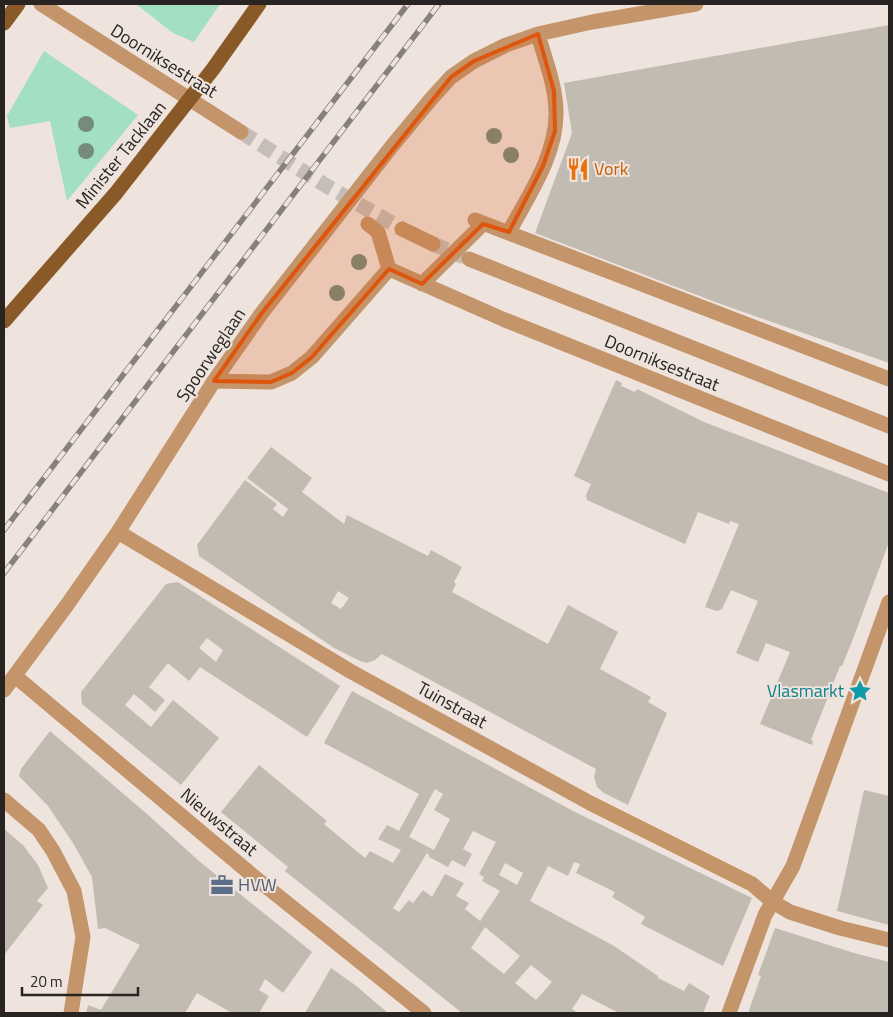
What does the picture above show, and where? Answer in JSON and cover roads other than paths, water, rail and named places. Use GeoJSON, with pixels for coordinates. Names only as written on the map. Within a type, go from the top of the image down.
{"type":"FeatureCollection","features":[{"type":"Feature","properties":{"kind":"main road"},"geometry":{"type":"LineString","coordinates":[[4,23],[18,4]]}},
{"type":"Feature","properties":{"kind":"main road","name":"Minister Tacklaan"},"geometry":{"type":"LineString","coordinates":[[4,322],[116,193],[212,69],[258,4]]}},
{"type":"Feature","properties":{"kind":"street","name":"Doorniksestraat"},"geometry":{"type":"LineString","coordinates":[[41,4],[241,132]]}},
{"type":"Feature","properties":{"kind":"street","name":"Spoorweglaan"},"geometry":{"type":"LineString","coordinates":[[4,690],[118,532],[214,381],[260,314],[392,146],[451,78],[474,61],[506,45],[538,34],[592,22],[696,4]]}},
{"type":"Feature","properties":{"kind":"street"},"geometry":{"type":"LineString","coordinates":[[509,232],[544,166],[555,130],[554,91],[538,34]]}},
{"type":"Feature","properties":{"kind":"street"},"geometry":{"type":"LineString","coordinates":[[422,284],[479,222],[889,379]]}},
{"type":"Feature","properties":{"kind":"street"},"geometry":{"type":"LineString","coordinates":[[214,381],[271,382],[292,373],[312,357],[389,269],[378,232],[368,224]]}},
{"type":"Feature","properties":{"kind":"street"},"geometry":{"type":"LineString","coordinates":[[402,229],[433,244]]}},
{"type":"Feature","properties":{"kind":"street","name":"Doorniksestraat"},"geometry":{"type":"LineString","coordinates":[[469,259],[889,426]]}},
{"type":"Feature","properties":{"kind":"street","name":"Doorniksestraat"},"geometry":{"type":"LineString","coordinates":[[389,269],[505,320],[889,474]]}},
{"type":"Feature","properties":{"kind":"street","name":"Tuinstraat"},"geometry":{"type":"LineString","coordinates":[[118,532],[350,671],[590,803],[752,884],[772,902],[790,912],[840,928],[889,940]]}},
{"type":"Feature","properties":{"kind":"street"},"geometry":{"type":"LineString","coordinates":[[729,1013],[765,915],[793,866],[889,602]]}},
{"type":"Feature","properties":{"kind":"street","name":"Nieuwstraat"},"geometry":{"type":"LineString","coordinates":[[15,676],[252,875],[424,1013]]}},
{"type":"Feature","properties":{"kind":"street"},"geometry":{"type":"LineString","coordinates":[[4,800],[39,830],[53,850],[74,891],[83,937],[70,1013]]}},
{"type":"Feature","properties":{"kind":"tunnel"},"geometry":{"type":"LineString","coordinates":[[241,132],[325,185],[402,229]]}},
{"type":"Feature","properties":{"kind":"tunnel"},"geometry":{"type":"LineString","coordinates":[[433,244],[464,257]]}},
{"type":"Feature","properties":{"kind":"railway"},"geometry":{"type":"LineString","coordinates":[[4,530],[408,4]]}},
{"type":"Feature","properties":{"kind":"railway"},"geometry":{"type":"LineString","coordinates":[[4,573],[439,4]]}},
{"type":"Feature","properties":{"kind":"place","name":"Vork"},"geometry":{"type":"Point","coordinates":[578,169]}},
{"type":"Feature","properties":{"kind":"place","name":"Vlasmarkt"},"geometry":{"type":"Point","coordinates":[860,691]}},
{"type":"Feature","properties":{"kind":"place","name":"HVW"},"geometry":{"type":"Point","coordinates":[222,885]}}]}
